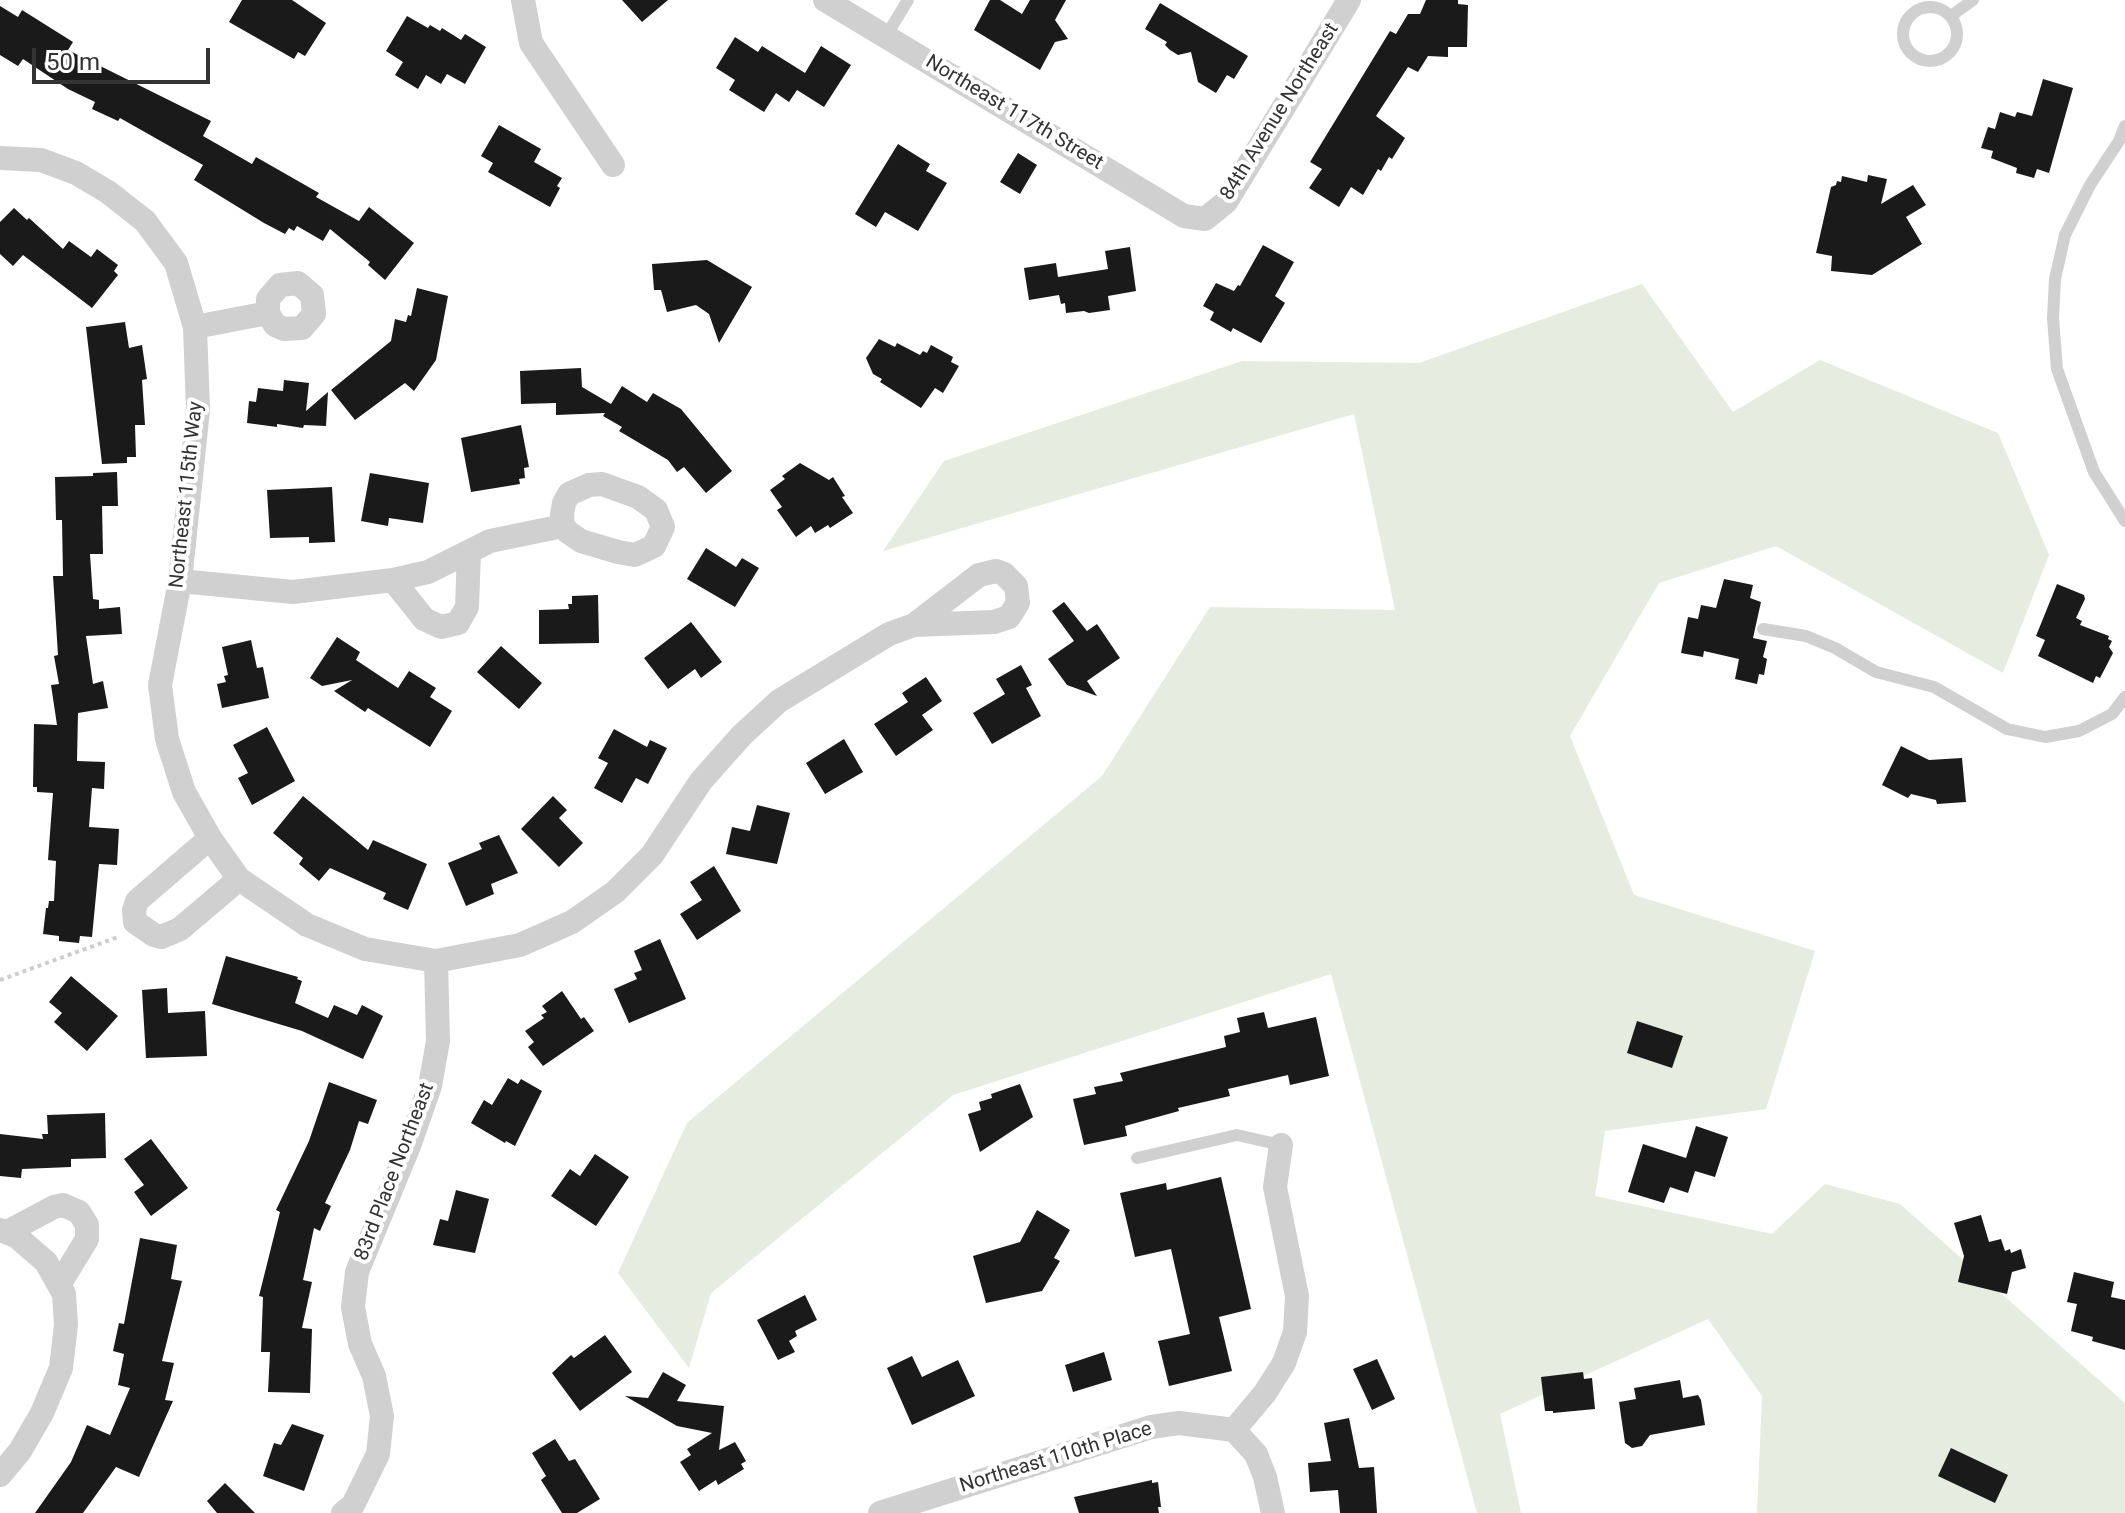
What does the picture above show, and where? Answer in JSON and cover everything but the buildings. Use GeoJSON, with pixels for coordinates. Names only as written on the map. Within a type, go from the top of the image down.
{"type":"FeatureCollection","features":[{"type":"Feature","properties":{"kind":"street"},"geometry":{"type":"LineString","coordinates":[[523,0],[531,43],[613,165]]}},
{"type":"Feature","properties":{"kind":"street","name":"Northeast 117th Street"},"geometry":{"type":"LineString","coordinates":[[825,0],[1184,216],[1205,219]]}},
{"type":"Feature","properties":{"kind":"street","name":"84th Avenue Northeast"},"geometry":{"type":"LineString","coordinates":[[1205,219],[1226,202],[1349,0]]}},
{"type":"Feature","properties":{"kind":"street","name":"Northeast 115th Way"},"geometry":{"type":"LineString","coordinates":[[0,158],[41,160],[76,173],[108,192],[145,221],[176,263],[195,327],[198,410],[180,581],[160,685],[167,739],[184,792],[210,838],[239,879],[307,925],[365,949],[436,961]]}},
{"type":"Feature","properties":{"kind":"street"},"geometry":{"type":"LineString","coordinates":[[195,327],[268,313]]}},
{"type":"Feature","properties":{"kind":"street"},"geometry":{"type":"LineString","coordinates":[[180,581],[293,592],[393,580],[428,572],[490,541],[563,526]]}},
{"type":"Feature","properties":{"kind":"street"},"geometry":{"type":"LineString","coordinates":[[393,580],[424,619],[441,627],[458,623],[467,607],[469,552]]}},
{"type":"Feature","properties":{"kind":"street"},"geometry":{"type":"LineString","coordinates":[[436,961],[520,945],[572,922],[615,892],[652,855],[701,781],[742,735],[779,701],[889,634],[914,625]]}},
{"type":"Feature","properties":{"kind":"street"},"geometry":{"type":"LineString","coordinates":[[210,838],[137,901],[135,922],[154,935],[161,937],[171,933],[180,929],[239,879]]}},
{"type":"Feature","properties":{"kind":"street","name":"83rd Place Northeast"},"geometry":{"type":"LineString","coordinates":[[343,1513],[359,1494],[378,1454],[382,1416],[374,1376],[360,1344],[353,1307],[357,1272],[430,1086],[438,1041],[436,961]]}},
{"type":"Feature","properties":{"kind":"street"},"geometry":{"type":"LineString","coordinates":[[1273,1513],[1256,1454],[1234,1430],[1278,1373],[1295,1332],[1297,1296],[1275,1187],[1281,1145]]}},
{"type":"Feature","properties":{"kind":"street"},"geometry":{"type":"LineString","coordinates":[[3,1231],[54,1207],[63,1205],[79,1212],[87,1225],[87,1239],[59,1285]]}},
{"type":"Feature","properties":{"kind":"street"},"geometry":{"type":"LineString","coordinates":[[0,1475],[35,1426],[61,1368],[66,1325],[64,1294],[46,1262],[16,1236],[3,1231]]}},
{"type":"Feature","properties":{"kind":"street","name":"Northeast 110th Place"},"geometry":{"type":"LineString","coordinates":[[880,1513],[1151,1427],[1179,1423],[1234,1430]]}},
{"type":"Feature","properties":{"kind":"lane"},"geometry":{"type":"LineString","coordinates":[[886,36],[908,0]]}},
{"type":"Feature","properties":{"kind":"lane"},"geometry":{"type":"LineString","coordinates":[[1951,16],[1973,0]]}},
{"type":"Feature","properties":{"kind":"lane"},"geometry":{"type":"LineString","coordinates":[[1925,7],[1935,7],[1951,16],[1957,34],[1956,43],[1944,57],[1925,61],[1909,51],[1903,33],[1909,16],[1925,7]]}},
{"type":"Feature","properties":{"kind":"lane"},"geometry":{"type":"LineString","coordinates":[[2125,126],[2065,235],[2055,279],[2053,318],[2057,369],[2094,472],[2125,521]]}},
{"type":"Feature","properties":{"kind":"lane"},"geometry":{"type":"LineString","coordinates":[[1763,629],[1806,636],[1835,648],[1876,672],[1934,687],[2007,729],[2045,737],[2079,731],[2112,714],[2125,697]]}},
{"type":"Feature","properties":{"kind":"lane"},"geometry":{"type":"LineString","coordinates":[[1137,1158],[1237,1135],[1281,1145]]}},
{"type":"Feature","properties":{"kind":"path"},"geometry":{"type":"LineString","coordinates":[[0,980],[124,935]]}},
{"type":"Feature","properties":{"kind":"shaded area"},"geometry":{"type":"Polygon","coordinates":[[[1642,284],[1733,412],[1820,360],[1998,433],[2049,555],[2003,673],[1776,546],[1659,583],[1570,736],[1634,895],[1815,951],[1766,1109],[1605,1131],[1595,1196],[1772,1234],[1825,1184],[1900,1204],[2125,1403],[2125,1513],[1757,1513],[1762,1396],[1708,1319],[1500,1414],[1521,1513],[1477,1513],[1331,974],[953,1095],[711,1293],[689,1368],[618,1273],[687,1123],[1102,776],[1210,607],[1395,610],[1354,414],[883,551],[944,461],[1242,361],[1419,363],[1642,284]]]}}]}
